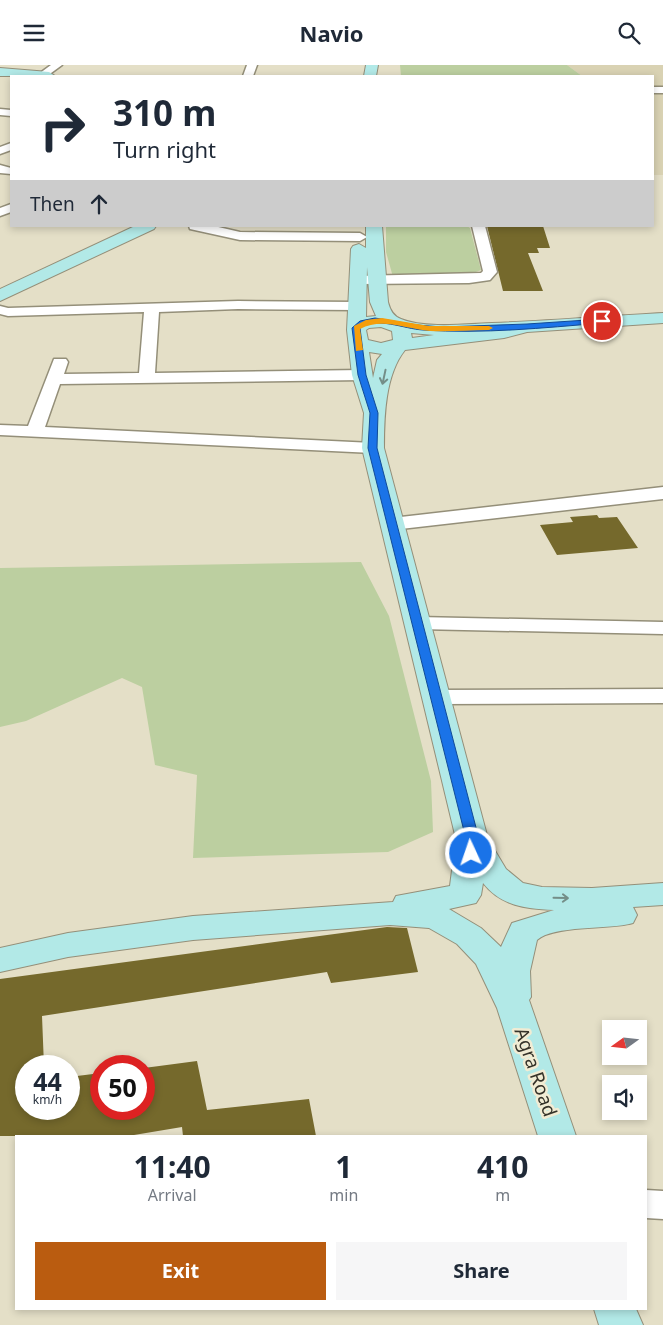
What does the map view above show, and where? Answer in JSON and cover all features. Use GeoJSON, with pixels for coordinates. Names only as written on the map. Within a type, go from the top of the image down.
{"type":"FeatureCollection","features":[{"type":"Feature","properties":{"kind":"main road"},"geometry":{"type":"LineString","coordinates":[[0,72],[32,75]]}},
{"type":"Feature","properties":{"kind":"main road"},"geometry":{"type":"LineString","coordinates":[[0,296],[146,227]]}},
{"type":"Feature","properties":{"kind":"main road"},"geometry":{"type":"LineString","coordinates":[[374,227],[376,280],[381,309],[390,321],[400,328],[403,340],[387,360],[374,413],[373,448],[472,839],[495,877],[526,902],[530,910],[531,919],[528,928],[524,931],[515,955],[511,974],[514,1008]]}},
{"type":"Feature","properties":{"kind":"main road"},"geometry":{"type":"LineString","coordinates":[[360,232],[356,306],[357,337],[362,375],[374,413]]}},
{"type":"Feature","properties":{"kind":"main road"},"geometry":{"type":"LineString","coordinates":[[357,337],[358,325],[368,321],[382,321],[442,329],[527,327],[663,318]]}},
{"type":"Feature","properties":{"kind":"main road"},"geometry":{"type":"LineString","coordinates":[[357,337],[375,348],[389,348],[527,327]]}},
{"type":"Feature","properties":{"kind":"main road"},"geometry":{"type":"LineString","coordinates":[[472,839],[465,895],[459,902],[456,910],[457,918],[469,936],[489,956],[514,1008]]}},
{"type":"Feature","properties":{"kind":"main road"},"geometry":{"type":"LineString","coordinates":[[0,941],[64,926],[131,916],[347,901],[417,904],[465,895],[485,888],[497,888],[542,898],[663,894]]}},
{"type":"Feature","properties":{"kind":"main road"},"geometry":{"type":"LineString","coordinates":[[0,960],[68,945],[193,927],[390,913],[436,917],[469,936],[496,941],[509,939],[538,924],[566,919],[663,913]]}},
{"type":"Feature","properties":{"kind":"main road","name":"Agra Road"},"geometry":{"type":"LineString","coordinates":[[514,1008],[558,1135]]}},
{"type":"Feature","properties":{"kind":"main road"},"geometry":{"type":"LineString","coordinates":[[615,1310],[621,1325]]}},
{"type":"Feature","properties":{"kind":"street"},"geometry":{"type":"LineString","coordinates":[[43,75],[57,65]]}},
{"type":"Feature","properties":{"kind":"street"},"geometry":{"type":"LineString","coordinates":[[200,227],[240,236],[360,232]]}},
{"type":"Feature","properties":{"kind":"street"},"geometry":{"type":"LineString","coordinates":[[358,280],[468,279],[484,277],[490,272],[478,227]]}},
{"type":"Feature","properties":{"kind":"street"},"geometry":{"type":"LineString","coordinates":[[0,310],[8,312],[238,305],[356,306]]}},
{"type":"Feature","properties":{"kind":"street"},"geometry":{"type":"LineString","coordinates":[[147,378],[148,341],[152,307]]}},
{"type":"Feature","properties":{"kind":"street"},"geometry":{"type":"LineString","coordinates":[[35,431],[60,362]]}},
{"type":"Feature","properties":{"kind":"street"},"geometry":{"type":"LineString","coordinates":[[55,379],[362,375]]}},
{"type":"Feature","properties":{"kind":"street"},"geometry":{"type":"LineString","coordinates":[[0,430],[373,448]]}},
{"type":"Feature","properties":{"kind":"street"},"geometry":{"type":"LineString","coordinates":[[392,523],[663,493]]}},
{"type":"Feature","properties":{"kind":"street"},"geometry":{"type":"LineString","coordinates":[[418,623],[663,628]]}},
{"type":"Feature","properties":{"kind":"street"},"geometry":{"type":"LineString","coordinates":[[436,697],[663,696]]}},
{"type":"Feature","properties":{"kind":"street"},"geometry":{"type":"LineString","coordinates":[[647,1204],[663,1205]]}},
{"type":"Feature","properties":{"kind":"shaded area"},"geometry":{"type":"Polygon","coordinates":[[[567,65],[663,65],[663,175],[654,175],[654,75],[581,75],[567,65]]]}},
{"type":"Feature","properties":{"kind":"green space"},"geometry":{"type":"Polygon","coordinates":[[[400,65],[567,65],[581,75],[401,75],[400,65]]]}},
{"type":"Feature","properties":{"kind":"green space"},"geometry":{"type":"Polygon","coordinates":[[[386,227],[468,227],[481,270],[468,275],[393,277],[386,252],[386,227]]]}},
{"type":"Feature","properties":{"kind":"green space"},"geometry":{"type":"Polygon","coordinates":[[[361,562],[389,616],[431,781],[433,832],[388,852],[193,858],[197,775],[155,765],[142,687],[122,678],[26,721],[0,727],[0,568],[361,562]]]}},
{"type":"Feature","properties":{"kind":"building"},"geometry":{"type":"Polygon","coordinates":[[[487,227],[543,227],[550,248],[537,248],[539,253],[528,253],[543,291],[503,291],[487,227]]]}},
{"type":"Feature","properties":{"kind":"building"},"geometry":{"type":"Polygon","coordinates":[[[597,515],[599,518],[617,517],[638,548],[557,555],[540,525],[573,522],[570,517],[597,515]]]}},
{"type":"Feature","properties":{"kind":"building"},"geometry":{"type":"Polygon","coordinates":[[[387,927],[407,928],[418,972],[331,983],[327,972],[42,1016],[44,1055],[15,1055],[15,1120],[80,1120],[80,1076],[90,1074],[90,1120],[155,1120],[155,1067],[197,1061],[207,1110],[309,1099],[316,1135],[183,1135],[182,1127],[134,1135],[0,1136],[0,979],[387,927]]]}},
{"type":"Feature","properties":{"kind":"slow traffic"},"geometry":{"type":"LineString","coordinates":[[359,350],[356,328],[358,325],[368,321],[382,321],[429,329],[489,328]]}},
{"type":"Feature","properties":{"kind":"route"},"geometry":{"type":"LineString","coordinates":[[471,853],[472,839],[373,448],[374,413],[362,375],[356,328],[358,325],[368,321],[388,322],[417,328],[442,329],[527,327],[602,321]]}}]}
